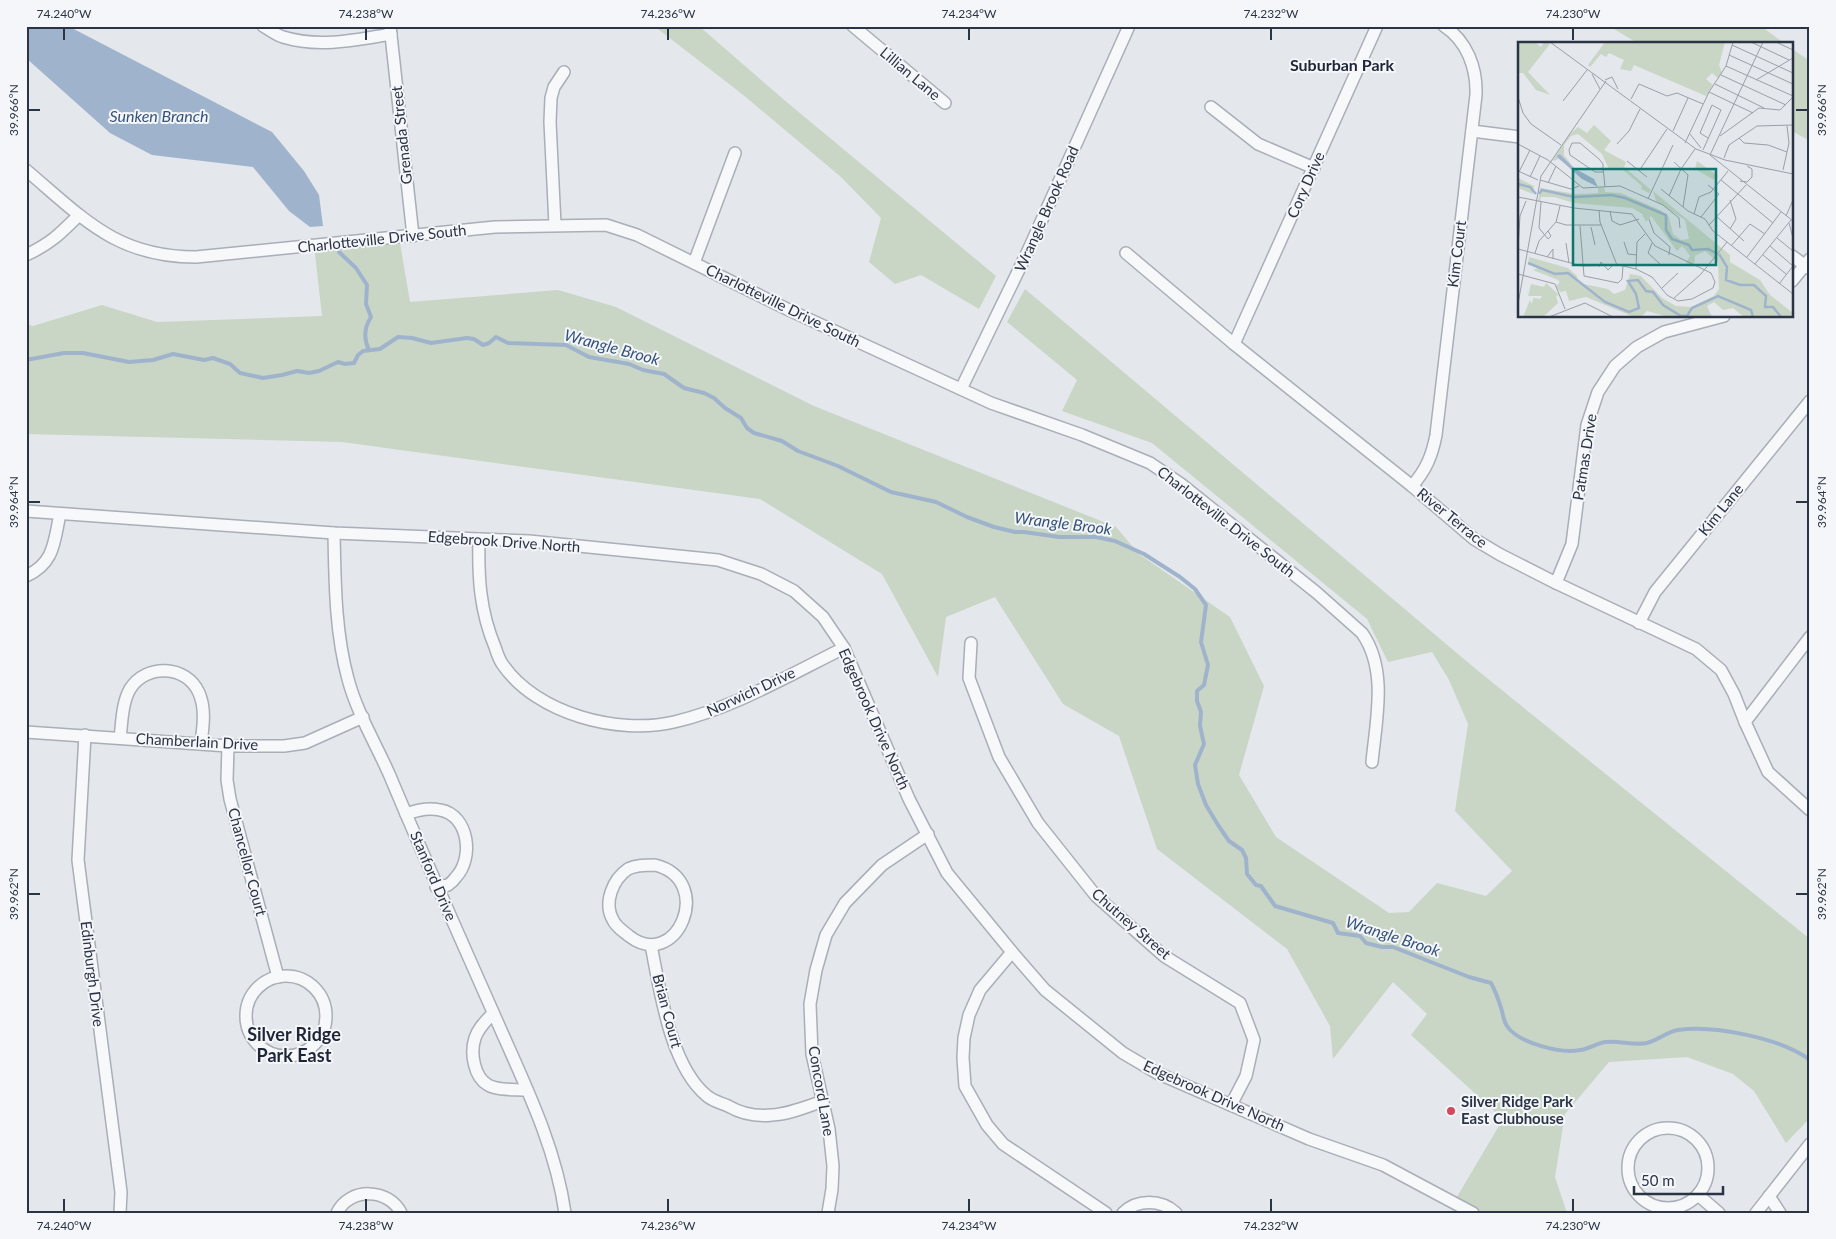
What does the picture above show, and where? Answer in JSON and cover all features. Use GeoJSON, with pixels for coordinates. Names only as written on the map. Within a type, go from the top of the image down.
{"type":"FeatureCollection","features":[{"type":"Feature","properties":{"kind":"street","name":"Grenada Street"},"geometry":{"type":"LineString","coordinates":[[263,26],[283,37],[308,42],[344,42],[390,30],[413,236]]}},
{"type":"Feature","properties":{"kind":"street","name":"Lillian Lane"},"geometry":{"type":"LineString","coordinates":[[853,26],[945,103]]}},
{"type":"Feature","properties":{"kind":"street","name":"Wrangle Brook Road"},"geometry":{"type":"LineString","coordinates":[[960,389],[1027,253],[1129,26]]}},
{"type":"Feature","properties":{"kind":"street","name":"Cory Drive"},"geometry":{"type":"LineString","coordinates":[[1234,344],[1377,26]]}},
{"type":"Feature","properties":{"kind":"street","name":"Kim Court"},"geometry":{"type":"LineString","coordinates":[[1412,486],[1428,464],[1436,435],[1476,95],[1475,73],[1469,56],[1460,41],[1444,26]]}},
{"type":"Feature","properties":{"kind":"street"},"geometry":{"type":"LineString","coordinates":[[555,225],[550,122],[551,98],[554,87],[564,72]]}},
{"type":"Feature","properties":{"kind":"street"},"geometry":{"type":"LineString","coordinates":[[1211,108],[1258,144],[1314,168]]}},
{"type":"Feature","properties":{"kind":"street"},"geometry":{"type":"LineString","coordinates":[[1472,131],[1518,138]]}},
{"type":"Feature","properties":{"kind":"street"},"geometry":{"type":"LineString","coordinates":[[694,263],[735,153]]}},
{"type":"Feature","properties":{"kind":"street","name":"Charlotteville Drive South"},"geometry":{"type":"LineString","coordinates":[[26,170],[98,231],[124,244],[147,252],[174,257],[196,257],[495,227],[606,225],[637,235],[791,310],[991,403],[1082,435],[1150,463],[1181,484],[1316,593],[1362,633],[1376,665],[1379,693],[1372,762]]}},
{"type":"Feature","properties":{"kind":"street"},"geometry":{"type":"LineString","coordinates":[[26,255],[52,241],[79,215]]}},
{"type":"Feature","properties":{"kind":"street","name":"River Terrace"},"geometry":{"type":"LineString","coordinates":[[1126,253],[1234,344],[1474,538],[1499,554],[1556,583],[1696,650],[1721,670],[1734,694],[1744,722],[1768,772],[1810,810]]}},
{"type":"Feature","properties":{"kind":"street"},"geometry":{"type":"LineString","coordinates":[[1794,257],[1808,264],[1794,279]]}},
{"type":"Feature","properties":{"kind":"street","name":"Patmas Drive"},"geometry":{"type":"LineString","coordinates":[[1556,583],[1572,544],[1587,425],[1598,392],[1615,366],[1637,347],[1664,332],[1716,318]]}},
{"type":"Feature","properties":{"kind":"street","name":"Kim Lane"},"geometry":{"type":"LineString","coordinates":[[1639,623],[1655,592],[1810,402]]}},
{"type":"Feature","properties":{"kind":"street","name":"Edgebrook Drive North"},"geometry":{"type":"LineString","coordinates":[[26,511],[334,533],[529,541],[718,560],[761,574],[794,591],[823,617],[844,648],[909,799],[947,872],[1045,990],[1123,1053],[1157,1073],[1309,1139],[1383,1165],[1473,1213]]}},
{"type":"Feature","properties":{"kind":"street"},"geometry":{"type":"LineString","coordinates":[[26,576],[39,570],[46,562],[52,550],[60,514]]}},
{"type":"Feature","properties":{"kind":"street","name":"Stanford Drive"},"geometry":{"type":"LineString","coordinates":[[334,533],[335,574],[341,640],[348,679],[436,887],[527,1090],[550,1153],[562,1192],[565,1213]]}},
{"type":"Feature","properties":{"kind":"street","name":"Norwich Drive"},"geometry":{"type":"LineString","coordinates":[[479,539],[478,578],[482,603],[490,635],[502,663],[517,682],[538,696],[562,710],[604,724],[645,726],[664,724],[721,708],[844,648]]}},
{"type":"Feature","properties":{"kind":"street"},"geometry":{"type":"LineString","coordinates":[[1744,722],[1810,637]]}},
{"type":"Feature","properties":{"kind":"street","name":"Chutney Street"},"geometry":{"type":"LineString","coordinates":[[970,643],[969,678],[999,757],[1038,822],[1096,896],[1164,956],[1240,1003],[1254,1040],[1246,1076],[1232,1105]]}},
{"type":"Feature","properties":{"kind":"street"},"geometry":{"type":"LineString","coordinates":[[120,738],[126,699],[133,685],[146,674],[170,671],[190,680],[198,691],[203,709],[201,743]]}},
{"type":"Feature","properties":{"kind":"street","name":"Chamberlain Drive"},"geometry":{"type":"LineString","coordinates":[[26,732],[228,746],[284,746],[305,743],[363,717]]}},
{"type":"Feature","properties":{"kind":"street","name":"Edinburgh Drive"},"geometry":{"type":"LineString","coordinates":[[85,735],[78,860],[121,1192],[120,1213]]}},
{"type":"Feature","properties":{"kind":"street","name":"Chancellor Court"},"geometry":{"type":"LineString","coordinates":[[228,746],[227,780],[230,799],[278,977]]}},
{"type":"Feature","properties":{"kind":"street"},"geometry":{"type":"LineString","coordinates":[[406,814],[422,809],[441,810],[451,814],[462,825],[467,844],[464,864],[460,873],[449,884],[436,887]]}},
{"type":"Feature","properties":{"kind":"street","name":"Concord Lane"},"geometry":{"type":"LineString","coordinates":[[828,1213],[833,1166],[829,1129],[812,1054],[810,1004],[816,970],[826,935],[845,903],[882,866],[928,834]]}},
{"type":"Feature","properties":{"kind":"street"},"geometry":{"type":"LineString","coordinates":[[655,865],[665,867],[679,879],[684,892],[686,915],[679,930],[668,939],[651,945],[636,941],[617,927],[611,918],[609,898],[616,880],[629,869],[638,866],[655,865]]}},
{"type":"Feature","properties":{"kind":"street","name":"Brian Court"},"geometry":{"type":"LineString","coordinates":[[651,945],[665,1018],[678,1055],[694,1081],[708,1097],[742,1114],[758,1116],[792,1112],[823,1101]]}},
{"type":"Feature","properties":{"kind":"street"},"geometry":{"type":"LineString","coordinates":[[1012,952],[980,990],[969,1015],[964,1038],[965,1086],[987,1125],[1003,1144],[1106,1213]]}},
{"type":"Feature","properties":{"kind":"street"},"geometry":{"type":"LineString","coordinates":[[292,976],[305,980],[316,989],[324,1001],[327,1014],[325,1028],[318,1040],[308,1050],[295,1055],[281,1056],[269,1052],[255,1040],[247,1024],[248,1006],[256,989],[266,981],[278,977],[292,976]]}},
{"type":"Feature","properties":{"kind":"street"},"geometry":{"type":"LineString","coordinates":[[493,1013],[482,1024],[475,1037],[473,1047],[476,1071],[489,1086],[527,1090]]}},
{"type":"Feature","properties":{"kind":"street"},"geometry":{"type":"LineString","coordinates":[[1670,1128],[1682,1131],[1693,1137],[1702,1147],[1707,1159],[1708,1172],[1705,1184],[1698,1195],[1688,1203],[1677,1207],[1659,1207],[1642,1199],[1634,1190],[1628,1173],[1630,1155],[1636,1144],[1645,1135],[1657,1130],[1670,1128]]}},
{"type":"Feature","properties":{"kind":"street"},"geometry":{"type":"LineString","coordinates":[[1756,1213],[1810,1144]]}},
{"type":"Feature","properties":{"kind":"street"},"geometry":{"type":"LineString","coordinates":[[337,1213],[347,1200],[364,1193],[389,1199],[395,1203],[401,1213]]}},
{"type":"Feature","properties":{"kind":"street"},"geometry":{"type":"LineString","coordinates":[[1698,1195],[1720,1213]]}},
{"type":"Feature","properties":{"kind":"street"},"geometry":{"type":"LineString","coordinates":[[1769,1196],[1780,1213]]}},
{"type":"Feature","properties":{"kind":"street"},"geometry":{"type":"LineString","coordinates":[[1123,1213],[1136,1204],[1149,1202],[1162,1204],[1176,1213]]}},
{"type":"Feature","properties":{"kind":"green space"},"geometry":{"type":"Polygon","coordinates":[[[654,26],[699,26],[783,99],[996,276],[979,309],[921,275],[895,284],[869,262],[881,218],[841,177],[742,94],[654,26]]]}},
{"type":"Feature","properties":{"kind":"green space"},"geometry":{"type":"Polygon","coordinates":[[[1609,26],[1761,26],[1782,42],[1636,42],[1609,26]]]}},
{"type":"Feature","properties":{"kind":"green space"},"geometry":{"type":"Polygon","coordinates":[[[1794,50],[1810,61],[1810,141],[1794,132],[1794,50]]]}},
{"type":"Feature","properties":{"kind":"green space"},"geometry":{"type":"Polygon","coordinates":[[[399,237],[410,302],[558,290],[616,307],[814,406],[1116,527],[1139,554],[1230,617],[1264,686],[1239,775],[1276,837],[1389,913],[1409,912],[1437,883],[1486,896],[1512,871],[1455,811],[1468,724],[1449,680],[1432,652],[1388,662],[1367,619],[1152,443],[1062,411],[1077,380],[1007,322],[1025,289],[1477,670],[1810,939],[1810,1118],[1786,1143],[1754,1091],[1733,1074],[1687,1057],[1609,1062],[1565,1114],[1555,1177],[1567,1213],[1472,1213],[1454,1202],[1503,1119],[1411,1035],[1427,1014],[1393,982],[1333,1059],[1330,1026],[1287,949],[1157,849],[1119,736],[1063,704],[995,597],[946,617],[938,677],[882,574],[760,499],[342,442],[26,434],[26,324],[33,326],[102,305],[157,322],[322,316],[314,245],[399,237]]]}},
{"type":"Feature","properties":{"kind":"water","name":"Sunken Branch"},"geometry":{"type":"Polygon","coordinates":[[[26,26],[68,26],[272,132],[304,171],[319,195],[323,226],[310,227],[289,211],[253,167],[152,155],[110,133],[26,58],[26,26]]]}},
{"type":"Feature","properties":{"kind":"waterway","name":"Sunken Branch"},"geometry":{"type":"LineString","coordinates":[[339,252],[356,268],[367,285],[366,304],[371,317],[367,325],[365,337],[369,350]]}},
{"type":"Feature","properties":{"kind":"waterway","name":"Wrangle Brook"},"geometry":{"type":"LineString","coordinates":[[26,360],[64,353],[83,353],[129,362],[153,360],[173,354],[204,360],[213,358],[230,364],[240,373],[263,378],[297,371],[309,373],[319,371],[338,362],[345,364],[354,363],[358,355],[363,351],[380,349],[398,337],[412,338],[431,343],[467,338],[474,339],[483,345],[496,337],[508,343],[566,345],[589,357],[629,364],[643,370],[664,374],[684,388],[704,393],[714,398],[741,418],[747,428],[754,433],[782,441],[798,451],[838,466],[891,492],[936,502],[967,517],[1015,532],[1059,537],[1096,537],[1115,541],[1144,554],[1180,577],[1195,589],[1206,605],[1201,642],[1208,665],[1204,685],[1197,691],[1197,701],[1201,712],[1200,726],[1204,744],[1195,765],[1198,784],[1206,805],[1218,825],[1229,841],[1242,850],[1246,858],[1247,874],[1256,885],[1261,886],[1275,906],[1333,923],[1338,933],[1360,936],[1366,943],[1382,947],[1393,947],[1469,977],[1491,983],[1507,1026],[1520,1037],[1540,1046],[1572,1051],[1605,1042],[1647,1043],[1678,1030],[1710,1029],[1747,1035],[1782,1045],[1810,1060]]}},
{"type":"Feature","properties":{"kind":"place","name":"Silver Ridge Park East Clubhouse"},"geometry":{"type":"Point","coordinates":[1451,1111]}},
{"type":"Feature","properties":{"kind":"district","name":"Suburban Park"},"geometry":{"type":"Point","coordinates":[1342,65]}},
{"type":"Feature","properties":{"kind":"district","name":"Silver Ridge Park East"},"geometry":{"type":"Point","coordinates":[294,1045]}}]}
